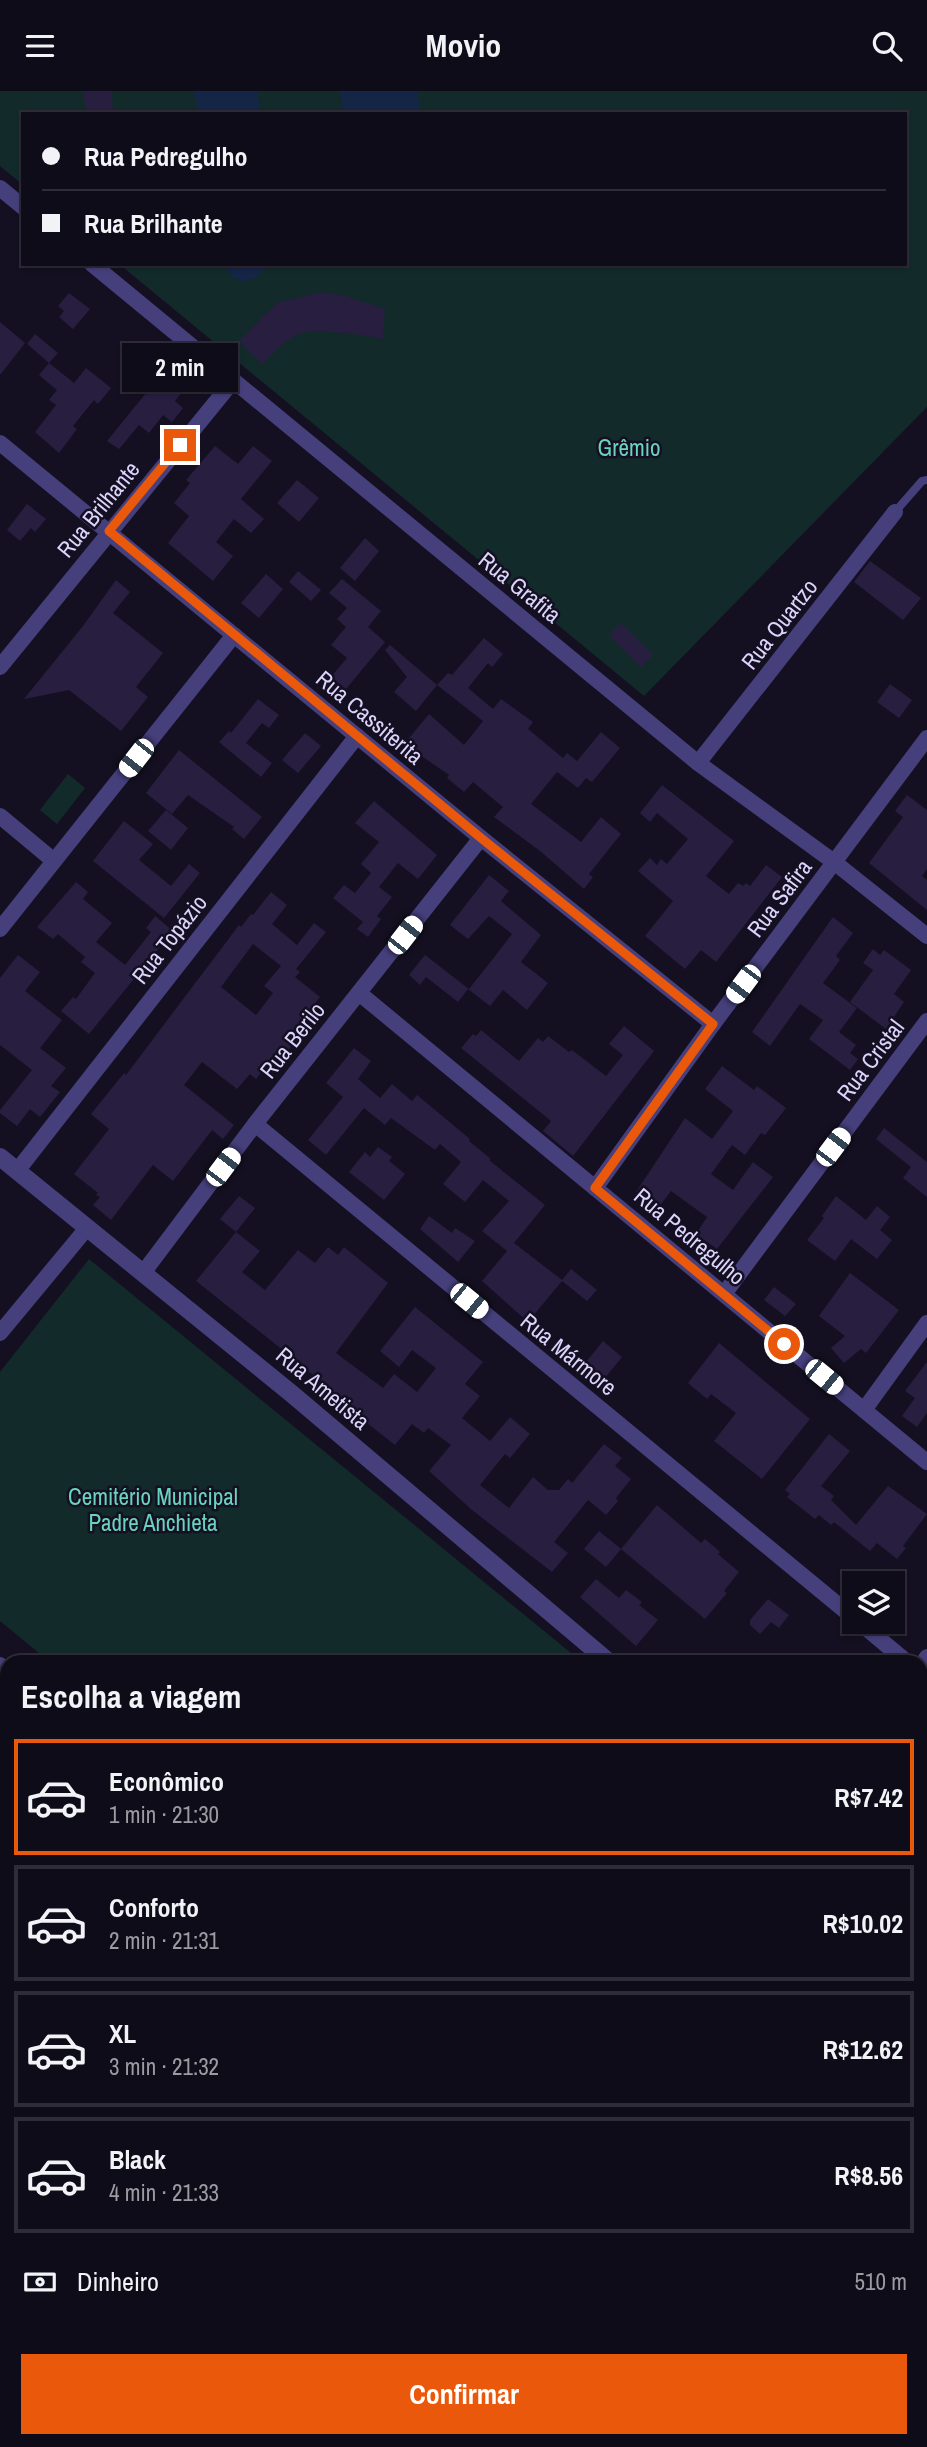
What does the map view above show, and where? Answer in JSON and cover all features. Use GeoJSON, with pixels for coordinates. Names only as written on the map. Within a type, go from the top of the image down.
{"type":"FeatureCollection","features":[{"type":"Feature","properties":{"kind":"street"},"geometry":{"type":"LineString","coordinates":[[0,188],[21,205]]}},
{"type":"Feature","properties":{"kind":"street","name":"Rua Grafita"},"geometry":{"type":"LineString","coordinates":[[94,266],[698,763],[834,862],[927,936]]}},
{"type":"Feature","properties":{"kind":"street","name":"Rua Brilhante"},"geometry":{"type":"LineString","coordinates":[[0,667],[233,380]]}},
{"type":"Feature","properties":{"kind":"street","name":"Rua Cassiterita"},"geometry":{"type":"LineString","coordinates":[[0,443],[481,838],[713,1024]]}},
{"type":"Feature","properties":{"kind":"street","name":"Rua Quartzo"},"geometry":{"type":"LineString","coordinates":[[698,763],[895,512]]}},
{"type":"Feature","properties":{"kind":"street"},"geometry":{"type":"LineString","coordinates":[[0,929],[234,635]]}},
{"type":"Feature","properties":{"kind":"street","name":"Rua Topázio"},"geometry":{"type":"LineString","coordinates":[[17,1171],[357,736]]}},
{"type":"Feature","properties":{"kind":"street","name":"Rua Safira"},"geometry":{"type":"LineString","coordinates":[[595,1188],[713,1024],[927,738]]}},
{"type":"Feature","properties":{"kind":"street"},"geometry":{"type":"LineString","coordinates":[[0,816],[54,861]]}},
{"type":"Feature","properties":{"kind":"street","name":"Rua Berilo"},"geometry":{"type":"LineString","coordinates":[[143,1273],[255,1124],[481,838]]}},
{"type":"Feature","properties":{"kind":"street","name":"Rua Pedregulho"},"geometry":{"type":"LineString","coordinates":[[359,993],[927,1462]]}},
{"type":"Feature","properties":{"kind":"street","name":"Rua Cristal"},"geometry":{"type":"LineString","coordinates":[[724,1294],[927,1021]]}},
{"type":"Feature","properties":{"kind":"street","name":"Rua Mármore"},"geometry":{"type":"LineString","coordinates":[[255,1124],[842,1608]]}},
{"type":"Feature","properties":{"kind":"street","name":"Rua Ametista"},"geometry":{"type":"LineString","coordinates":[[0,1157],[292,1394],[601,1655]]}},
{"type":"Feature","properties":{"kind":"street"},"geometry":{"type":"LineString","coordinates":[[0,1333],[87,1228]]}},
{"type":"Feature","properties":{"kind":"street"},"geometry":{"type":"LineString","coordinates":[[864,1410],[927,1323]]}},
{"type":"Feature","properties":{"kind":"street"},"geometry":{"type":"LineString","coordinates":[[873,1634],[898,1655]]}},
{"type":"Feature","properties":{"kind":"lane"},"geometry":{"type":"LineString","coordinates":[[895,512],[922,481],[927,480]]}},
{"type":"Feature","properties":{"kind":"green space","name":"Grêmio"},"geometry":{"type":"Polygon","coordinates":[[[0,91],[927,91],[927,407],[644,696],[121,266],[907,266],[907,112],[21,112],[21,183],[0,166],[0,91]]]}},
{"type":"Feature","properties":{"kind":"green space"},"geometry":{"type":"Polygon","coordinates":[[[68,774],[85,788],[57,824],[40,810],[68,774]]]}},
{"type":"Feature","properties":{"kind":"green space","name":"Cemitério Municipal Padre Anchieta"},"geometry":{"type":"Polygon","coordinates":[[[89,1259],[573,1655],[41,1655],[0,1621],[0,1372],[89,1259]]]}},
{"type":"Feature","properties":{"kind":"water"},"geometry":{"type":"Polygon","coordinates":[[[257,91],[261,112],[198,112],[194,92],[257,91]]]}},
{"type":"Feature","properties":{"kind":"water"},"geometry":{"type":"Polygon","coordinates":[[[340,91],[417,91],[421,112],[343,112],[340,91]]]}},
{"type":"Feature","properties":{"kind":"water"},"geometry":{"type":"Polygon","coordinates":[[[226,266],[266,266],[257,276],[245,281],[239,281],[226,266]]]}},
{"type":"Feature","properties":{"kind":"building"},"geometry":{"type":"Polygon","coordinates":[[[83,91],[111,91],[114,112],[86,112],[83,91]]]}},
{"type":"Feature","properties":{"kind":"building"},"geometry":{"type":"Polygon","coordinates":[[[322,292],[346,296],[385,309],[383,339],[349,333],[301,333],[286,341],[262,364],[239,341],[279,302],[322,292]]]}},
{"type":"Feature","properties":{"kind":"building"},"geometry":{"type":"Polygon","coordinates":[[[69,293],[90,309],[73,329],[59,317],[64,311],[58,306],[69,293]]]}},
{"type":"Feature","properties":{"kind":"building"},"geometry":{"type":"Polygon","coordinates":[[[0,322],[25,343],[0,375],[0,322]]]}},
{"type":"Feature","properties":{"kind":"building"},"geometry":{"type":"Polygon","coordinates":[[[35,334],[58,353],[49,363],[27,344],[35,334]]]}},
{"type":"Feature","properties":{"kind":"building"},"geometry":{"type":"Polygon","coordinates":[[[49,363],[74,383],[86,368],[111,388],[98,404],[94,400],[73,426],[77,429],[59,453],[35,432],[56,405],[49,400],[57,390],[39,375],[49,363]]]}},
{"type":"Feature","properties":{"kind":"building"},"geometry":{"type":"Polygon","coordinates":[[[164,371],[185,388],[175,401],[183,408],[172,422],[163,415],[149,433],[139,425],[119,449],[107,441],[164,371]]]}},
{"type":"Feature","properties":{"kind":"building"},"geometry":{"type":"Polygon","coordinates":[[[215,446],[238,464],[253,446],[272,461],[241,499],[264,519],[251,533],[234,519],[216,542],[233,556],[213,581],[168,543],[189,516],[174,503],[190,483],[186,480],[215,446]]]}},
{"type":"Feature","properties":{"kind":"building"},"geometry":{"type":"Polygon","coordinates":[[[297,480],[319,498],[299,522],[277,503],[297,480]]]}},
{"type":"Feature","properties":{"kind":"building"},"geometry":{"type":"Polygon","coordinates":[[[27,504],[46,519],[35,532],[31,528],[20,541],[7,530],[27,504]]]}},
{"type":"Feature","properties":{"kind":"building"},"geometry":{"type":"Polygon","coordinates":[[[365,538],[379,551],[355,581],[340,568],[365,538]]]}},
{"type":"Feature","properties":{"kind":"building"},"geometry":{"type":"Polygon","coordinates":[[[870,561],[921,598],[903,620],[854,582],[870,561]]]}},
{"type":"Feature","properties":{"kind":"building"},"geometry":{"type":"Polygon","coordinates":[[[298,571],[321,590],[311,601],[289,582],[298,571]]]}},
{"type":"Feature","properties":{"kind":"building"},"geometry":{"type":"Polygon","coordinates":[[[266,574],[283,589],[259,618],[241,603],[266,574]]]}},
{"type":"Feature","properties":{"kind":"building"},"geometry":{"type":"Polygon","coordinates":[[[342,579],[381,611],[368,627],[385,642],[346,689],[331,677],[347,658],[331,645],[346,627],[337,619],[347,608],[329,593],[342,579]]]}},
{"type":"Feature","properties":{"kind":"building"},"geometry":{"type":"Polygon","coordinates":[[[116,580],[130,592],[113,613],[163,653],[136,687],[148,697],[121,731],[69,690],[24,699],[116,580]]]}},
{"type":"Feature","properties":{"kind":"building"},"geometry":{"type":"Polygon","coordinates":[[[621,623],[653,655],[641,667],[609,635],[621,623]]]}},
{"type":"Feature","properties":{"kind":"building"},"geometry":{"type":"Polygon","coordinates":[[[484,638],[503,654],[492,667],[488,663],[468,688],[493,709],[501,699],[533,722],[528,729],[563,758],[567,753],[577,761],[601,732],[620,748],[592,782],[586,778],[578,788],[557,772],[531,804],[581,842],[601,817],[621,834],[589,874],[593,877],[584,889],[540,851],[494,817],[503,807],[473,782],[464,792],[447,778],[449,775],[404,744],[429,714],[464,745],[483,721],[437,685],[448,673],[452,675],[484,638]]]}},
{"type":"Feature","properties":{"kind":"building"},"geometry":{"type":"Polygon","coordinates":[[[390,645],[437,685],[416,711],[394,692],[407,677],[385,650],[390,645]]]}},
{"type":"Feature","properties":{"kind":"building"},"geometry":{"type":"Polygon","coordinates":[[[890,684],[912,700],[899,718],[877,702],[890,684]]]}},
{"type":"Feature","properties":{"kind":"building"},"geometry":{"type":"Polygon","coordinates":[[[258,699],[279,715],[269,728],[262,723],[246,743],[272,763],[261,777],[219,742],[229,731],[231,733],[258,699]]]}},
{"type":"Feature","properties":{"kind":"building"},"geometry":{"type":"Polygon","coordinates":[[[305,733],[321,746],[298,773],[282,760],[305,733]]]}},
{"type":"Feature","properties":{"kind":"building"},"geometry":{"type":"Polygon","coordinates":[[[179,750],[262,817],[244,839],[232,829],[234,827],[188,795],[172,814],[146,793],[179,750]]]}},
{"type":"Feature","properties":{"kind":"building"},"geometry":{"type":"Polygon","coordinates":[[[662,785],[734,841],[706,876],[729,894],[738,883],[750,886],[766,865],[782,877],[716,962],[701,950],[685,969],[645,936],[673,901],[638,871],[650,858],[657,865],[661,859],[667,864],[688,839],[657,813],[650,822],[640,813],[662,785]]]}},
{"type":"Feature","properties":{"kind":"building"},"geometry":{"type":"Polygon","coordinates":[[[907,795],[927,810],[927,869],[922,876],[927,880],[927,910],[869,863],[903,817],[895,811],[907,795]]]}},
{"type":"Feature","properties":{"kind":"building"},"geometry":{"type":"Polygon","coordinates":[[[374,801],[437,855],[418,879],[398,863],[379,887],[392,897],[377,916],[381,919],[368,937],[357,929],[363,922],[333,898],[344,885],[355,893],[371,873],[361,864],[379,842],[355,823],[374,801]]]}},
{"type":"Feature","properties":{"kind":"building"},"geometry":{"type":"Polygon","coordinates":[[[166,810],[188,828],[171,850],[148,831],[166,810]]]}},
{"type":"Feature","properties":{"kind":"building"},"geometry":{"type":"Polygon","coordinates":[[[124,821],[153,844],[139,860],[171,886],[189,864],[200,873],[164,918],[93,861],[124,821]]]}},
{"type":"Feature","properties":{"kind":"building"},"geometry":{"type":"Polygon","coordinates":[[[489,875],[509,891],[501,901],[541,935],[521,962],[548,983],[527,1010],[503,990],[490,1006],[468,989],[458,1002],[426,977],[420,985],[409,975],[425,955],[469,989],[512,934],[489,916],[468,939],[450,925],[489,875]]]}},
{"type":"Feature","properties":{"kind":"building"},"geometry":{"type":"Polygon","coordinates":[[[76,882],[88,892],[83,899],[112,923],[96,942],[125,965],[151,932],[146,928],[155,916],[173,931],[89,1034],[61,1011],[73,997],[76,999],[95,973],[81,962],[85,957],[58,934],[53,939],[37,927],[76,882]]]}},
{"type":"Feature","properties":{"kind":"building"},"geometry":{"type":"Polygon","coordinates":[[[271,892],[287,905],[272,924],[297,945],[314,923],[326,932],[296,969],[300,972],[295,977],[320,997],[287,1039],[293,1044],[279,1062],[273,1058],[256,1079],[250,1074],[237,1089],[202,1062],[184,1085],[234,1125],[223,1139],[212,1130],[173,1181],[153,1165],[111,1220],[93,1205],[100,1197],[96,1195],[98,1193],[74,1174],[109,1129],[91,1114],[124,1073],[126,1075],[239,925],[241,927],[251,914],[253,915],[271,892]],[[253,944],[221,987],[256,1015],[273,993],[264,986],[281,966],[253,944]]]}},
{"type":"Feature","properties":{"kind":"building"},"geometry":{"type":"Polygon","coordinates":[[[833,917],[853,933],[836,956],[840,960],[823,983],[857,1008],[839,1032],[856,1045],[850,1053],[858,1059],[850,1070],[809,1039],[823,1020],[800,1004],[770,1046],[752,1032],[833,917]]]}},
{"type":"Feature","properties":{"kind":"building"},"geometry":{"type":"Polygon","coordinates":[[[873,949],[880,955],[884,950],[911,970],[894,994],[904,1002],[886,1029],[850,1002],[873,970],[863,963],[873,949]]]}},
{"type":"Feature","properties":{"kind":"building"},"geometry":{"type":"Polygon","coordinates":[[[18,955],[40,972],[25,991],[62,1020],[40,1048],[66,1068],[51,1086],[60,1092],[40,1117],[30,1109],[17,1126],[0,1113],[0,1110],[32,1070],[0,1045],[0,978],[18,955]]]}},
{"type":"Feature","properties":{"kind":"building"},"geometry":{"type":"Polygon","coordinates":[[[624,1026],[654,1051],[573,1156],[543,1131],[551,1121],[461,1048],[473,1034],[476,1036],[481,1030],[519,1061],[538,1038],[543,1042],[548,1036],[569,1052],[572,1050],[606,1076],[623,1055],[609,1044],[624,1026]]]}},
{"type":"Feature","properties":{"kind":"building"},"geometry":{"type":"Polygon","coordinates":[[[354,1048],[371,1061],[358,1079],[380,1098],[392,1084],[412,1101],[417,1095],[470,1139],[469,1141],[491,1159],[489,1160],[545,1205],[514,1243],[562,1280],[571,1269],[597,1290],[587,1301],[562,1281],[528,1322],[482,1281],[507,1251],[482,1231],[509,1201],[483,1180],[465,1202],[443,1184],[461,1162],[440,1144],[435,1150],[391,1118],[385,1125],[364,1108],[326,1155],[308,1140],[343,1097],[326,1083],[354,1048]]]}},
{"type":"Feature","properties":{"kind":"building"},"geometry":{"type":"Polygon","coordinates":[[[722,1066],[754,1090],[757,1086],[786,1108],[765,1135],[761,1133],[745,1155],[732,1145],[711,1174],[733,1190],[753,1162],[773,1177],[717,1249],[696,1234],[707,1217],[671,1191],[658,1208],[636,1192],[685,1118],[712,1139],[733,1111],[705,1089],[722,1066]]]}},
{"type":"Feature","properties":{"kind":"building"},"geometry":{"type":"Polygon","coordinates":[[[884,1128],[927,1162],[927,1197],[903,1178],[911,1167],[876,1139],[884,1128]]]}},
{"type":"Feature","properties":{"kind":"building"},"geometry":{"type":"Polygon","coordinates":[[[378,1147],[392,1157],[389,1161],[405,1174],[384,1200],[349,1172],[365,1152],[370,1157],[378,1147]]]}},
{"type":"Feature","properties":{"kind":"building"},"geometry":{"type":"Polygon","coordinates":[[[239,1196],[255,1208],[236,1232],[220,1219],[239,1196]]]}},
{"type":"Feature","properties":{"kind":"building"},"geometry":{"type":"Polygon","coordinates":[[[836,1196],[866,1220],[877,1206],[890,1217],[880,1230],[892,1240],[877,1259],[851,1239],[835,1261],[807,1240],[836,1196]]]}},
{"type":"Feature","properties":{"kind":"building"},"geometry":{"type":"Polygon","coordinates":[[[429,1216],[452,1233],[455,1228],[475,1241],[458,1262],[420,1229],[429,1216]]]}},
{"type":"Feature","properties":{"kind":"building"},"geometry":{"type":"Polygon","coordinates":[[[236,1232],[260,1251],[242,1272],[265,1290],[298,1250],[315,1263],[328,1247],[338,1255],[344,1247],[388,1283],[336,1353],[383,1388],[394,1374],[417,1392],[436,1368],[412,1350],[399,1367],[380,1351],[415,1307],[483,1362],[465,1384],[480,1396],[462,1418],[490,1441],[510,1417],[530,1434],[510,1458],[505,1454],[480,1485],[509,1508],[533,1477],[548,1490],[559,1490],[568,1479],[572,1483],[604,1444],[622,1458],[615,1466],[631,1479],[616,1498],[618,1501],[606,1515],[588,1500],[554,1542],[568,1553],[552,1572],[472,1510],[429,1471],[451,1445],[428,1428],[424,1433],[412,1424],[395,1445],[196,1281],[236,1232]]]}},
{"type":"Feature","properties":{"kind":"building"},"geometry":{"type":"Polygon","coordinates":[[[850,1273],[899,1310],[866,1353],[861,1349],[844,1363],[831,1348],[845,1336],[819,1316],[850,1273]]]}},
{"type":"Feature","properties":{"kind":"building"},"geometry":{"type":"Polygon","coordinates":[[[774,1287],[796,1304],[785,1316],[764,1300],[774,1287]]]}},
{"type":"Feature","properties":{"kind":"building"},"geometry":{"type":"Polygon","coordinates":[[[603,1341],[622,1357],[601,1383],[582,1367],[603,1341]]]}},
{"type":"Feature","properties":{"kind":"building"},"geometry":{"type":"Polygon","coordinates":[[[719,1343],[810,1419],[762,1479],[714,1441],[736,1413],[711,1394],[707,1399],[688,1383],[719,1343]]]}},
{"type":"Feature","properties":{"kind":"building"},"geometry":{"type":"Polygon","coordinates":[[[927,1362],[927,1413],[917,1427],[902,1416],[915,1398],[905,1391],[927,1362]]]}},
{"type":"Feature","properties":{"kind":"building"},"geometry":{"type":"Polygon","coordinates":[[[829,1434],[850,1451],[821,1486],[834,1496],[831,1500],[856,1525],[888,1486],[927,1514],[903,1546],[906,1548],[897,1559],[877,1543],[870,1551],[834,1522],[831,1525],[819,1515],[815,1519],[787,1497],[790,1494],[785,1490],[829,1434]]]}},
{"type":"Feature","properties":{"kind":"building"},"geometry":{"type":"Polygon","coordinates":[[[657,1505],[701,1543],[705,1539],[739,1572],[724,1591],[727,1593],[705,1619],[621,1549],[657,1505]]]}},
{"type":"Feature","properties":{"kind":"building"},"geometry":{"type":"Polygon","coordinates":[[[599,1531],[621,1549],[606,1567],[584,1549],[599,1531]]]}},
{"type":"Feature","properties":{"kind":"building"},"geometry":{"type":"Polygon","coordinates":[[[596,1579],[619,1598],[626,1590],[642,1602],[639,1605],[658,1620],[636,1646],[580,1597],[596,1579]]]}},
{"type":"Feature","properties":{"kind":"building"},"geometry":{"type":"Polygon","coordinates":[[[768,1599],[789,1615],[779,1628],[771,1622],[760,1634],[750,1625],[750,1620],[768,1599]]]}},
{"type":"Feature","properties":{"kind":"route"},"geometry":{"type":"LineString","coordinates":[[180,445],[109,531],[481,838],[713,1024],[595,1188],[784,1344]]}}]}
